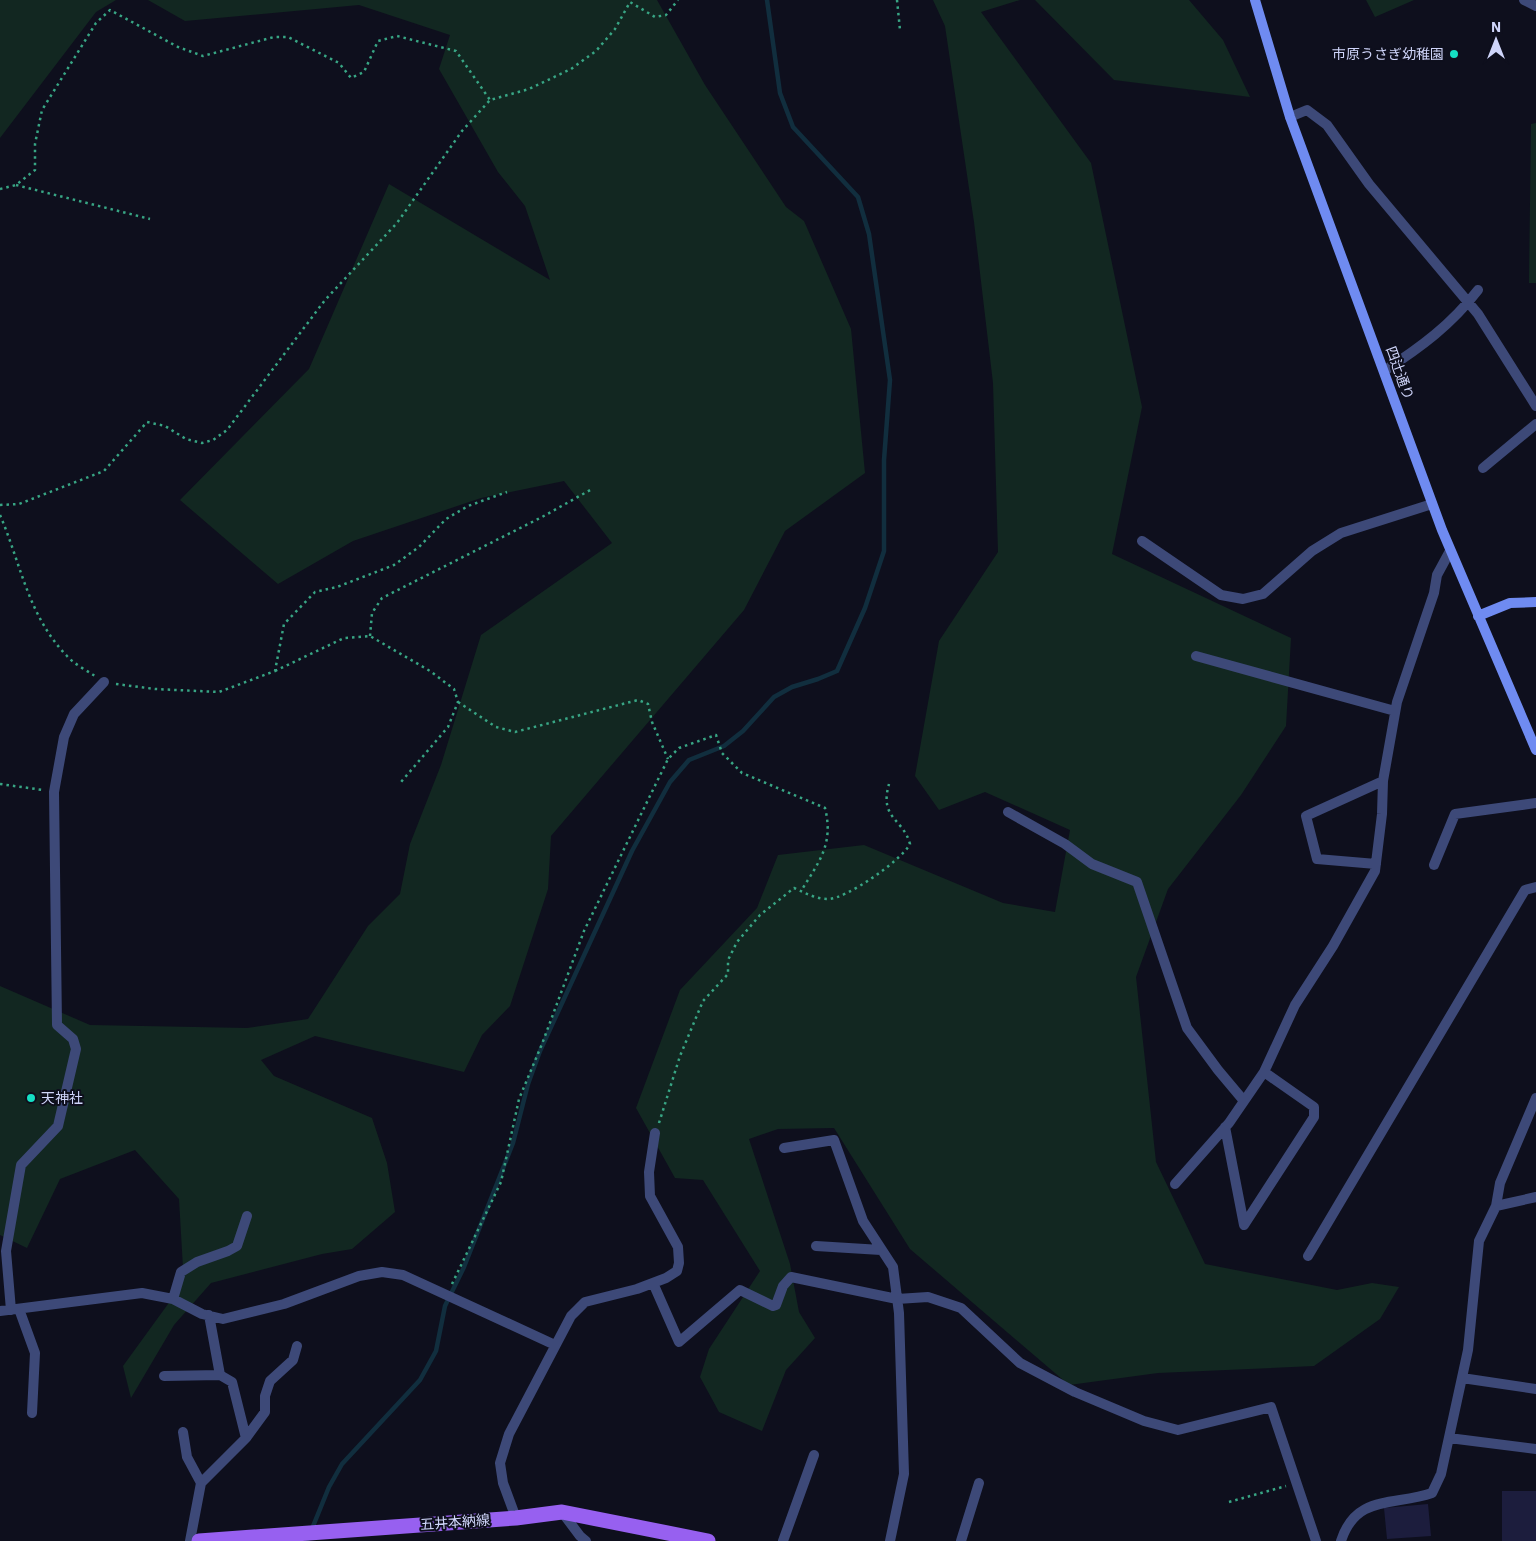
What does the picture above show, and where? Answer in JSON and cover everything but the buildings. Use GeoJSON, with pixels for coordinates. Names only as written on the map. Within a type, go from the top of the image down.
{"type":"FeatureCollection","features":[{"type":"Feature","properties":{"kind":"main road","name":"五井本納線"},"geometry":{"type":"LineString","coordinates":[[198,1541],[516,1518],[562,1512],[708,1541]]}},
{"type":"Feature","properties":{"kind":"street","name":"四辻通り"},"geometry":{"type":"LineString","coordinates":[[1255,0],[1290,117],[1432,504],[1536,750]]}},
{"type":"Feature","properties":{"kind":"street"},"geometry":{"type":"LineString","coordinates":[[1524,0],[1536,6]]}},
{"type":"Feature","properties":{"kind":"street"},"geometry":{"type":"LineString","coordinates":[[1290,117],[1307,110],[1327,125],[1369,184],[1478,314],[1536,406]]}},
{"type":"Feature","properties":{"kind":"street"},"geometry":{"type":"LineString","coordinates":[[1384,371],[1428,343],[1478,290]]}},
{"type":"Feature","properties":{"kind":"street"},"geometry":{"type":"LineString","coordinates":[[1483,468],[1536,424]]}},
{"type":"Feature","properties":{"kind":"street"},"geometry":{"type":"LineString","coordinates":[[1142,541],[1221,595],[1243,599],[1263,594],[1312,551],[1341,533],[1432,504]]}},
{"type":"Feature","properties":{"kind":"street"},"geometry":{"type":"LineString","coordinates":[[1175,1184],[1226,1127],[1264,1072],[1295,1005],[1338,938],[1375,871],[1382,814],[1383,781],[1395,711],[1434,593],[1437,575],[1450,550]]}},
{"type":"Feature","properties":{"kind":"street"},"geometry":{"type":"LineString","coordinates":[[1478,616],[1510,603],[1536,602]]}},
{"type":"Feature","properties":{"kind":"street"},"geometry":{"type":"LineString","coordinates":[[1196,656],[1395,711]]}},
{"type":"Feature","properties":{"kind":"street"},"geometry":{"type":"LineString","coordinates":[[32,1413],[35,1353],[15,1309],[4,1245],[21,1165],[58,1126],[76,1049],[72,1039],[56,1025],[54,792],[68,729],[74,714],[104,682]]}},
{"type":"Feature","properties":{"kind":"street"},"geometry":{"type":"LineString","coordinates":[[1376,864],[1317,859],[1306,816],[1383,781]]}},
{"type":"Feature","properties":{"kind":"street"},"geometry":{"type":"LineString","coordinates":[[1434,865],[1454,814],[1536,803]]}},
{"type":"Feature","properties":{"kind":"street"},"geometry":{"type":"LineString","coordinates":[[1008,812],[1065,844],[1092,864],[1137,882],[1188,1028],[1218,1070],[1244,1101]]}},
{"type":"Feature","properties":{"kind":"street"},"geometry":{"type":"LineString","coordinates":[[1308,1256],[1525,890],[1536,887]]}},
{"type":"Feature","properties":{"kind":"street"},"geometry":{"type":"LineString","coordinates":[[1226,1127],[1244,1225],[1314,1117],[1314,1107],[1264,1072]]}},
{"type":"Feature","properties":{"kind":"street"},"geometry":{"type":"LineString","coordinates":[[1341,1541],[1346,1525],[1366,1507],[1391,1500],[1416,1498],[1432,1493],[1441,1474],[1468,1350],[1479,1241],[1496,1206],[1500,1183],[1536,1098]]}},
{"type":"Feature","properties":{"kind":"street"},"geometry":{"type":"LineString","coordinates":[[516,1518],[502,1483],[500,1463],[508,1434],[571,1316],[585,1302],[653,1283],[677,1271],[680,1263],[678,1247],[650,1196],[649,1172],[655,1134]]}},
{"type":"Feature","properties":{"kind":"street"},"geometry":{"type":"LineString","coordinates":[[784,1148],[834,1140],[863,1221],[892,1267],[899,1313],[904,1474],[890,1541]]}},
{"type":"Feature","properties":{"kind":"street"},"geometry":{"type":"LineString","coordinates":[[1496,1206],[1536,1196]]}},
{"type":"Feature","properties":{"kind":"street"},"geometry":{"type":"LineString","coordinates":[[173,1299],[180,1272],[196,1262],[228,1252],[236,1246],[247,1216]]}},
{"type":"Feature","properties":{"kind":"street"},"geometry":{"type":"LineString","coordinates":[[816,1246],[882,1250]]}},
{"type":"Feature","properties":{"kind":"street"},"geometry":{"type":"LineString","coordinates":[[0,1311],[142,1293],[173,1299],[210,1316],[223,1319],[284,1304],[359,1276],[382,1272],[403,1275],[555,1345]]}},
{"type":"Feature","properties":{"kind":"street"},"geometry":{"type":"LineString","coordinates":[[653,1283],[680,1342],[740,1290],[773,1306],[776,1305],[783,1286],[791,1277],[897,1299],[928,1297],[961,1308],[1020,1363],[1075,1392],[1144,1421],[1178,1430],[1271,1407],[1316,1541]]}},
{"type":"Feature","properties":{"kind":"street"},"geometry":{"type":"LineString","coordinates":[[210,1316],[220,1375]]}},
{"type":"Feature","properties":{"kind":"street"},"geometry":{"type":"LineString","coordinates":[[190,1541],[202,1483],[246,1438],[265,1412],[265,1396],[270,1382],[293,1360],[297,1346]]}},
{"type":"Feature","properties":{"kind":"street"},"geometry":{"type":"LineString","coordinates":[[164,1376],[220,1375],[232,1382],[246,1438]]}},
{"type":"Feature","properties":{"kind":"street"},"geometry":{"type":"LineString","coordinates":[[1462,1378],[1536,1389]]}},
{"type":"Feature","properties":{"kind":"street"},"geometry":{"type":"LineString","coordinates":[[183,1432],[187,1457],[202,1483]]}},
{"type":"Feature","properties":{"kind":"street"},"geometry":{"type":"LineString","coordinates":[[1449,1438],[1536,1450]]}},
{"type":"Feature","properties":{"kind":"street"},"geometry":{"type":"LineString","coordinates":[[782,1541],[814,1455]]}},
{"type":"Feature","properties":{"kind":"street"},"geometry":{"type":"LineString","coordinates":[[960,1541],[979,1483]]}},
{"type":"Feature","properties":{"kind":"street"},"geometry":{"type":"LineString","coordinates":[[562,1512],[586,1541]]}},
{"type":"Feature","properties":{"kind":"path"},"geometry":{"type":"LineString","coordinates":[[0,505],[19,504],[104,471],[147,422],[164,426],[186,439],[202,443],[213,440],[227,430],[325,300],[397,223],[462,131],[490,100],[529,89],[571,69],[596,51],[615,29],[630,2],[655,16],[666,14],[678,0]]}},
{"type":"Feature","properties":{"kind":"path"},"geometry":{"type":"LineString","coordinates":[[897,0],[900,30]]}},
{"type":"Feature","properties":{"kind":"path"},"geometry":{"type":"LineString","coordinates":[[0,189],[16,184],[35,170],[35,144],[42,110],[96,23],[110,10],[178,47],[203,56],[274,37],[288,37],[339,63],[351,78],[364,72],[378,41],[397,36],[456,51],[490,100]]}},
{"type":"Feature","properties":{"kind":"path"},"geometry":{"type":"LineString","coordinates":[[16,184],[150,219]]}},
{"type":"Feature","properties":{"kind":"path"},"geometry":{"type":"LineString","coordinates":[[370,636],[372,613],[382,598],[542,517],[592,489]]}},
{"type":"Feature","properties":{"kind":"path"},"geometry":{"type":"LineString","coordinates":[[275,671],[284,624],[314,592],[337,587],[394,565],[419,547],[446,519],[468,506],[507,492]]}},
{"type":"Feature","properties":{"kind":"path"},"geometry":{"type":"LineString","coordinates":[[0,515],[14,549],[29,599],[43,625],[67,657],[104,682],[155,689],[219,692],[275,671],[344,638],[370,636],[430,671],[454,689],[458,702],[448,727],[400,782]]}},
{"type":"Feature","properties":{"kind":"path"},"geometry":{"type":"LineString","coordinates":[[458,702],[496,727],[515,732],[638,700],[648,704],[652,722],[668,759]]}},
{"type":"Feature","properties":{"kind":"path"},"geometry":{"type":"LineString","coordinates":[[441,1293],[449,1289],[500,1182],[519,1099],[542,1044],[584,931],[668,759],[679,748],[716,735],[722,753],[742,773],[825,808],[830,826],[826,845],[801,892]]}},
{"type":"Feature","properties":{"kind":"path"},"geometry":{"type":"LineString","coordinates":[[0,784],[54,792]]}},
{"type":"Feature","properties":{"kind":"path"},"geometry":{"type":"LineString","coordinates":[[655,1134],[680,1056],[703,1001],[728,974],[728,960],[737,942],[760,915],[794,888],[818,898],[838,897],[894,864],[906,852],[910,844],[908,836],[888,813],[887,802],[890,784]]}},
{"type":"Feature","properties":{"kind":"path"},"geometry":{"type":"LineString","coordinates":[[1228,1502],[1297,1483]]}},
{"type":"Feature","properties":{"kind":"green space"},"geometry":{"type":"Polygon","coordinates":[[[0,0],[116,0],[96,12],[0,138],[0,0]]]}},
{"type":"Feature","properties":{"kind":"green space"},"geometry":{"type":"Polygon","coordinates":[[[148,0],[657,0],[705,85],[786,207],[804,221],[851,329],[865,473],[785,531],[744,610],[551,836],[548,889],[510,1006],[482,1035],[464,1072],[315,1036],[261,1060],[274,1076],[372,1118],[387,1163],[395,1212],[352,1249],[322,1254],[211,1283],[174,1325],[131,1398],[123,1366],[176,1293],[183,1268],[179,1199],[135,1150],[60,1179],[27,1248],[0,1235],[0,986],[90,1025],[247,1028],[308,1019],[368,926],[400,894],[410,844],[441,765],[481,635],[612,543],[564,481],[481,498],[353,541],[278,584],[180,500],[309,369],[389,184],[550,280],[525,206],[498,172],[439,69],[450,35],[359,5],[185,21],[148,0]]]}},
{"type":"Feature","properties":{"kind":"green space"},"geometry":{"type":"Polygon","coordinates":[[[933,0],[1020,0],[981,12],[1091,163],[1142,407],[1112,554],[1291,638],[1286,726],[1241,795],[1168,889],[1136,977],[1156,1162],[1205,1264],[1337,1290],[1372,1283],[1399,1287],[1380,1319],[1314,1366],[1158,1373],[1069,1385],[910,1249],[834,1128],[778,1129],[749,1139],[790,1264],[799,1312],[815,1338],[786,1370],[762,1431],[719,1412],[700,1377],[709,1349],[760,1271],[703,1180],[675,1178],[636,1108],[680,990],[757,908],[778,855],[864,845],[1003,903],[1055,912],[1070,830],[985,792],[939,810],[915,776],[939,641],[998,552],[993,383],[974,222],[945,26],[933,0]]]}},
{"type":"Feature","properties":{"kind":"green space"},"geometry":{"type":"Polygon","coordinates":[[[1035,0],[1189,0],[1223,40],[1250,97],[1114,80],[1035,0]]]}},
{"type":"Feature","properties":{"kind":"green space"},"geometry":{"type":"Polygon","coordinates":[[[1366,0],[1414,0],[1375,17],[1366,0]]]}},
{"type":"Feature","properties":{"kind":"green space"},"geometry":{"type":"Polygon","coordinates":[[[1536,123],[1536,283],[1529,283],[1531,124],[1536,123]]]}},
{"type":"Feature","properties":{"kind":"waterway"},"geometry":{"type":"LineString","coordinates":[[307,1541],[329,1487],[342,1464],[420,1380],[436,1351],[445,1306],[464,1267],[513,1143],[528,1084],[540,1051],[632,851],[670,782],[689,760],[724,746],[743,731],[774,697],[792,687],[837,671],[865,608],[884,551],[884,460],[890,380],[869,234],[858,197],[793,127],[780,93],[767,0]]}},
{"type":"Feature","properties":{"kind":"place","name":"市原うさぎ幼稚園"},"geometry":{"type":"Point","coordinates":[1454,54]}},
{"type":"Feature","properties":{"kind":"place","name":"天神社"},"geometry":{"type":"Point","coordinates":[31,1098]}}]}
